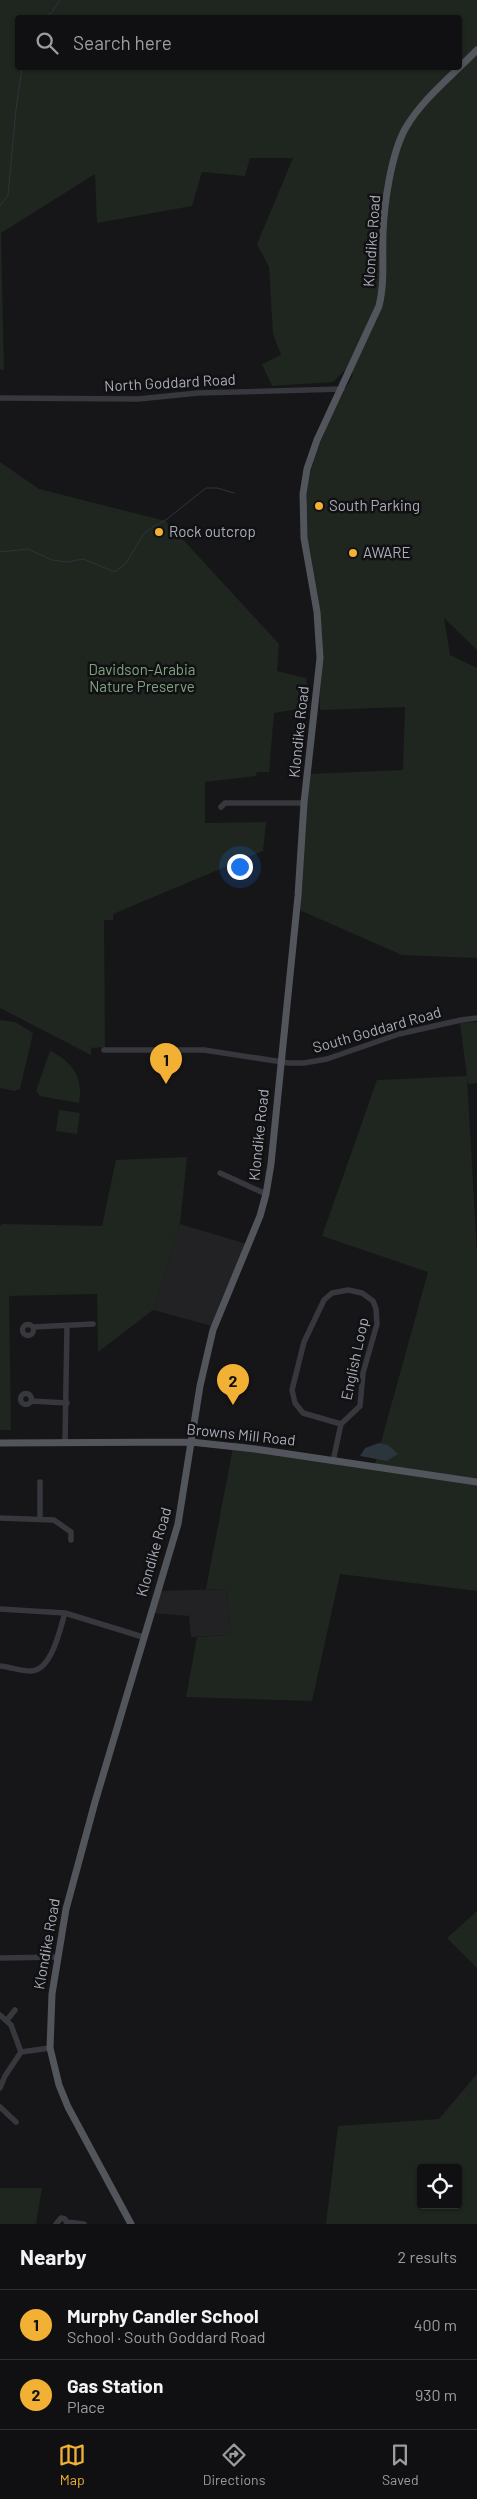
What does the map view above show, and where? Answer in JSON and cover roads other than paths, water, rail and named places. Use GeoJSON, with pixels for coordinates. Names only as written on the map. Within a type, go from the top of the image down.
{"type":"FeatureCollection","features":[{"type":"Feature","properties":{"kind":"main road","name":"Klondike Road"},"geometry":{"type":"LineString","coordinates":[[462,66],[477,50]]}},
{"type":"Feature","properties":{"kind":"main road","name":"Klondike Road"},"geometry":{"type":"LineString","coordinates":[[131,2224],[68,2107],[59,2085],[50,2048],[49,2022],[58,1957],[66,1909],[143,1637],[178,1524],[200,1386],[213,1330],[260,1216],[266,1194],[271,1164],[298,896],[304,803],[312,753],[320,658],[317,612],[304,538],[303,494],[312,451],[372,324],[383,289],[383,232],[392,174],[400,140],[414,116],[458,70]]}},
{"type":"Feature","properties":{"kind":"main road","name":"Browns Mill Road"},"geometry":{"type":"LineString","coordinates":[[0,1444],[191,1442],[255,1448],[477,1482]]}},
{"type":"Feature","properties":{"kind":"street","name":"North Goddard Road"},"geometry":{"type":"LineString","coordinates":[[0,398],[138,398],[198,393],[342,388]]}},
{"type":"Feature","properties":{"kind":"street"},"geometry":{"type":"LineString","coordinates":[[221,807],[225,803],[304,803]]}},
{"type":"Feature","properties":{"kind":"street","name":"South Goddard Road"},"geometry":{"type":"LineString","coordinates":[[104,1050],[198,1050],[304,1063],[327,1059],[399,1034],[477,1018]]}},
{"type":"Feature","properties":{"kind":"street"},"geometry":{"type":"LineString","coordinates":[[220,1173],[266,1194]]}},
{"type":"Feature","properties":{"kind":"street","name":"English Loop"},"geometry":{"type":"LineString","coordinates":[[348,1290],[362,1293],[373,1302],[376,1309],[377,1324],[363,1373],[360,1406],[342,1424],[309,1416],[298,1409],[292,1404],[292,1390],[298,1360],[324,1300],[336,1292],[348,1290]]}},
{"type":"Feature","properties":{"kind":"street"},"geometry":{"type":"LineString","coordinates":[[33,1327],[93,1324]]}},
{"type":"Feature","properties":{"kind":"street"},"geometry":{"type":"LineString","coordinates":[[65,1442],[67,1326]]}},
{"type":"Feature","properties":{"kind":"street"},"geometry":{"type":"LineString","coordinates":[[32,1401],[67,1403]]}},
{"type":"Feature","properties":{"kind":"street"},"geometry":{"type":"LineString","coordinates":[[333,1461],[342,1424]]}},
{"type":"Feature","properties":{"kind":"street"},"geometry":{"type":"LineString","coordinates":[[40,1482],[40,1519]]}},
{"type":"Feature","properties":{"kind":"street"},"geometry":{"type":"LineString","coordinates":[[0,1518],[54,1520],[63,1524],[71,1532],[71,1540]]}},
{"type":"Feature","properties":{"kind":"street"},"geometry":{"type":"LineString","coordinates":[[0,1609],[65,1613],[143,1637]]}},
{"type":"Feature","properties":{"kind":"street"},"geometry":{"type":"LineString","coordinates":[[0,1666],[31,1671],[40,1669],[47,1661],[55,1644],[65,1613]]}},
{"type":"Feature","properties":{"kind":"street"},"geometry":{"type":"LineString","coordinates":[[0,1958],[58,1957]]}},
{"type":"Feature","properties":{"kind":"street"},"geometry":{"type":"LineString","coordinates":[[7,2020],[15,2010]]}},
{"type":"Feature","properties":{"kind":"street"},"geometry":{"type":"LineString","coordinates":[[0,2015],[7,2020],[16,2035],[22,2052]]}},
{"type":"Feature","properties":{"kind":"street"},"geometry":{"type":"LineString","coordinates":[[0,2088],[10,2067],[22,2052],[50,2048]]}},
{"type":"Feature","properties":{"kind":"street"},"geometry":{"type":"LineString","coordinates":[[0,2107],[16,2122]]}},
{"type":"Feature","properties":{"kind":"street"},"geometry":{"type":"LineString","coordinates":[[56,2224],[61,2218],[67,2223],[84,2224]]}},
{"type":"Feature","properties":{"kind":"waterway"},"geometry":{"type":"LineString","coordinates":[[48,15],[60,0]]}},
{"type":"Feature","properties":{"kind":"waterway"},"geometry":{"type":"LineString","coordinates":[[0,206],[8,195],[22,70]]}},
{"type":"Feature","properties":{"kind":"waterway"},"geometry":{"type":"LineString","coordinates":[[0,552],[28,549],[52,560],[67,562],[83,559],[115,572],[126,563],[143,535],[167,519],[206,488],[217,488],[234,493]]}},
{"type":"Feature","properties":{"kind":"place","name":"South Parking"},"geometry":{"type":"Point","coordinates":[319,506]}},
{"type":"Feature","properties":{"kind":"place","name":"Rock outcrop"},"geometry":{"type":"Point","coordinates":[159,532]}},
{"type":"Feature","properties":{"kind":"place","name":"AWARE"},"geometry":{"type":"Point","coordinates":[353,553]}},
{"type":"Feature","properties":{"kind":"place","name":"Murphy Candler School"},"geometry":{"type":"Point","coordinates":[166,1084]}},
{"type":"Feature","properties":{"kind":"place","name":"Gas Station"},"geometry":{"type":"Point","coordinates":[233,1405]}},
{"type":"Feature","properties":{"kind":"park label","name":"Davidson-Arabia Nature Preserve"},"geometry":{"type":"Point","coordinates":[142,678]}}]}
